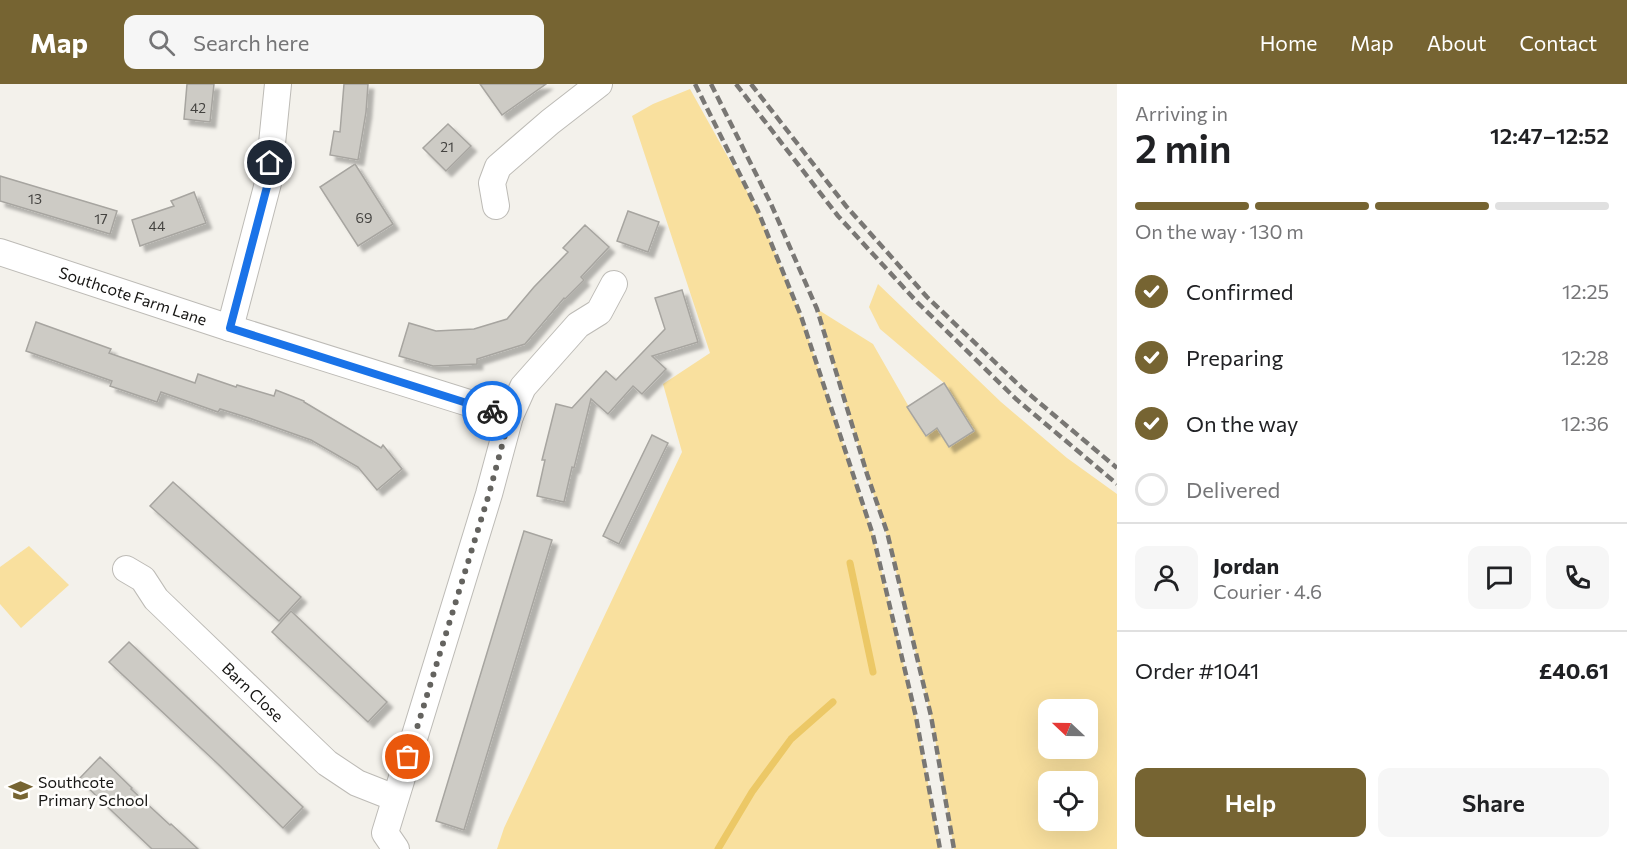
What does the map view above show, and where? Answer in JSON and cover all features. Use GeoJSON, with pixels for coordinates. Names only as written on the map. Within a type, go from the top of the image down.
{"type":"FeatureCollection","features":[{"type":"Feature","properties":{"kind":"street"},"geometry":{"type":"LineString","coordinates":[[230,328],[268,183],[278,84]]}},
{"type":"Feature","properties":{"kind":"street"},"geometry":{"type":"LineString","coordinates":[[496,206],[492,183],[498,167],[599,84]]}},
{"type":"Feature","properties":{"kind":"street","name":"Southcote Farm Lane"},"geometry":{"type":"LineString","coordinates":[[0,252],[230,328],[510,416]]}},
{"type":"Feature","properties":{"kind":"street"},"geometry":{"type":"LineString","coordinates":[[396,849],[386,833],[395,798],[479,528],[510,416],[523,387],[578,325],[599,312],[614,284]]}},
{"type":"Feature","properties":{"kind":"street","name":"Barn Close"},"geometry":{"type":"LineString","coordinates":[[126,569],[143,579],[156,599],[327,763],[357,783],[395,798]]}},
{"type":"Feature","properties":{"kind":"shaded area"},"geometry":{"type":"Polygon","coordinates":[[[690,89],[758,211],[801,316],[873,535],[916,717],[940,849],[497,849],[504,828],[682,452],[663,384],[710,353],[632,116],[653,104],[690,89]]]}},
{"type":"Feature","properties":{"kind":"shaded area"},"geometry":{"type":"Polygon","coordinates":[[[878,284],[1001,402],[1067,458],[1117,494],[1117,849],[954,849],[931,716],[889,542],[817,309],[873,344],[925,435],[937,428],[949,447],[974,430],[944,383],[880,329],[869,307],[878,284]]]}},
{"type":"Feature","properties":{"kind":"shaded area"},"geometry":{"type":"Polygon","coordinates":[[[29,546],[69,585],[21,628],[0,604],[0,567],[29,546]]]}},
{"type":"Feature","properties":{"kind":"building"},"geometry":{"type":"Polygon","coordinates":[[[187,84],[214,84],[210,122],[184,119],[187,84]]]}},
{"type":"Feature","properties":{"kind":"building"},"geometry":{"type":"Polygon","coordinates":[[[344,84],[368,84],[358,160],[330,155],[334,131],[340,132],[344,84]]]}},
{"type":"Feature","properties":{"kind":"building"},"geometry":{"type":"Polygon","coordinates":[[[480,84],[546,84],[502,115],[480,84]]]}},
{"type":"Feature","properties":{"kind":"building"},"geometry":{"type":"Polygon","coordinates":[[[448,124],[471,146],[446,171],[423,148],[448,124]]]}},
{"type":"Feature","properties":{"kind":"building"},"geometry":{"type":"Polygon","coordinates":[[[355,164],[393,224],[358,246],[320,187],[355,164]]]}},
{"type":"Feature","properties":{"kind":"building"},"geometry":{"type":"Polygon","coordinates":[[[0,176],[117,211],[110,234],[0,201],[0,176]]]}},
{"type":"Feature","properties":{"kind":"building"},"geometry":{"type":"Polygon","coordinates":[[[194,192],[206,223],[140,246],[132,220],[174,206],[171,201],[194,192]]]}},
{"type":"Feature","properties":{"kind":"building"},"geometry":{"type":"Polygon","coordinates":[[[628,211],[659,222],[648,252],[617,241],[628,211]]]}},
{"type":"Feature","properties":{"kind":"building"},"geometry":{"type":"Polygon","coordinates":[[[585,225],[609,247],[581,277],[584,280],[564,298],[525,344],[477,359],[477,364],[433,366],[399,356],[409,323],[436,331],[474,329],[507,319],[568,252],[563,248],[585,225]]]}},
{"type":"Feature","properties":{"kind":"building"},"geometry":{"type":"Polygon","coordinates":[[[682,290],[698,342],[652,356],[666,369],[642,394],[633,386],[608,414],[591,399],[564,502],[537,496],[545,460],[542,460],[556,404],[572,408],[606,371],[616,380],[665,329],[655,298],[682,290]]]}},
{"type":"Feature","properties":{"kind":"building"},"geometry":{"type":"Polygon","coordinates":[[[36,322],[111,349],[109,353],[195,383],[198,374],[236,387],[237,385],[274,396],[276,390],[304,401],[381,448],[383,445],[402,469],[377,490],[358,467],[311,440],[249,418],[220,409],[218,412],[161,392],[157,402],[110,386],[112,381],[26,351],[36,322]]]}},
{"type":"Feature","properties":{"kind":"building"},"geometry":{"type":"Polygon","coordinates":[[[944,383],[974,431],[949,447],[937,428],[926,436],[907,407],[944,383]]]}},
{"type":"Feature","properties":{"kind":"building"},"geometry":{"type":"Polygon","coordinates":[[[652,435],[668,443],[619,544],[603,536],[652,435]]]}},
{"type":"Feature","properties":{"kind":"building"},"geometry":{"type":"Polygon","coordinates":[[[173,482],[301,597],[279,621],[150,506],[173,482]]]}},
{"type":"Feature","properties":{"kind":"building"},"geometry":{"type":"Polygon","coordinates":[[[524,531],[552,540],[464,830],[436,821],[524,531]]]}},
{"type":"Feature","properties":{"kind":"building"},"geometry":{"type":"Polygon","coordinates":[[[291,611],[387,702],[368,722],[272,632],[291,611]]]}},
{"type":"Feature","properties":{"kind":"building"},"geometry":{"type":"Polygon","coordinates":[[[129,642],[303,807],[283,828],[109,662],[129,642]]]}},
{"type":"Feature","properties":{"kind":"building"},"geometry":{"type":"Polygon","coordinates":[[[100,757],[131,789],[198,849],[152,849],[79,779],[100,757]]]}},
{"type":"Feature","properties":{"kind":"waterway"},"geometry":{"type":"LineString","coordinates":[[850,563],[873,672]]}},
{"type":"Feature","properties":{"kind":"waterway"},"geometry":{"type":"LineString","coordinates":[[718,849],[752,792],[791,739],[833,702]]}},
{"type":"Feature","properties":{"kind":"railway"},"geometry":{"type":"LineString","coordinates":[[695,84],[758,211],[801,316],[873,535],[916,717],[940,849]]}},
{"type":"Feature","properties":{"kind":"railway"},"geometry":{"type":"LineString","coordinates":[[711,84],[771,204],[817,309],[887,532],[931,716],[954,849]]}},
{"type":"Feature","properties":{"kind":"railway"},"geometry":{"type":"LineString","coordinates":[[736,84],[838,216],[917,302],[1016,399],[1117,484]]}},
{"type":"Feature","properties":{"kind":"railway"},"geometry":{"type":"LineString","coordinates":[[751,84],[846,206],[927,297],[1023,389],[1117,468]]}},
{"type":"Feature","properties":{"kind":"way so far"},"geometry":{"type":"LineString","coordinates":[[408,757],[489,494],[510,416],[492,411]]}},
{"type":"Feature","properties":{"kind":"place","name":"Southcote Primary School"},"geometry":{"type":"Point","coordinates":[20,791]}},
{"type":"Feature","properties":{"kind":"route"},"geometry":{"type":"LineString","coordinates":[[270,163],[268,183],[230,328],[492,411]]}}]}
